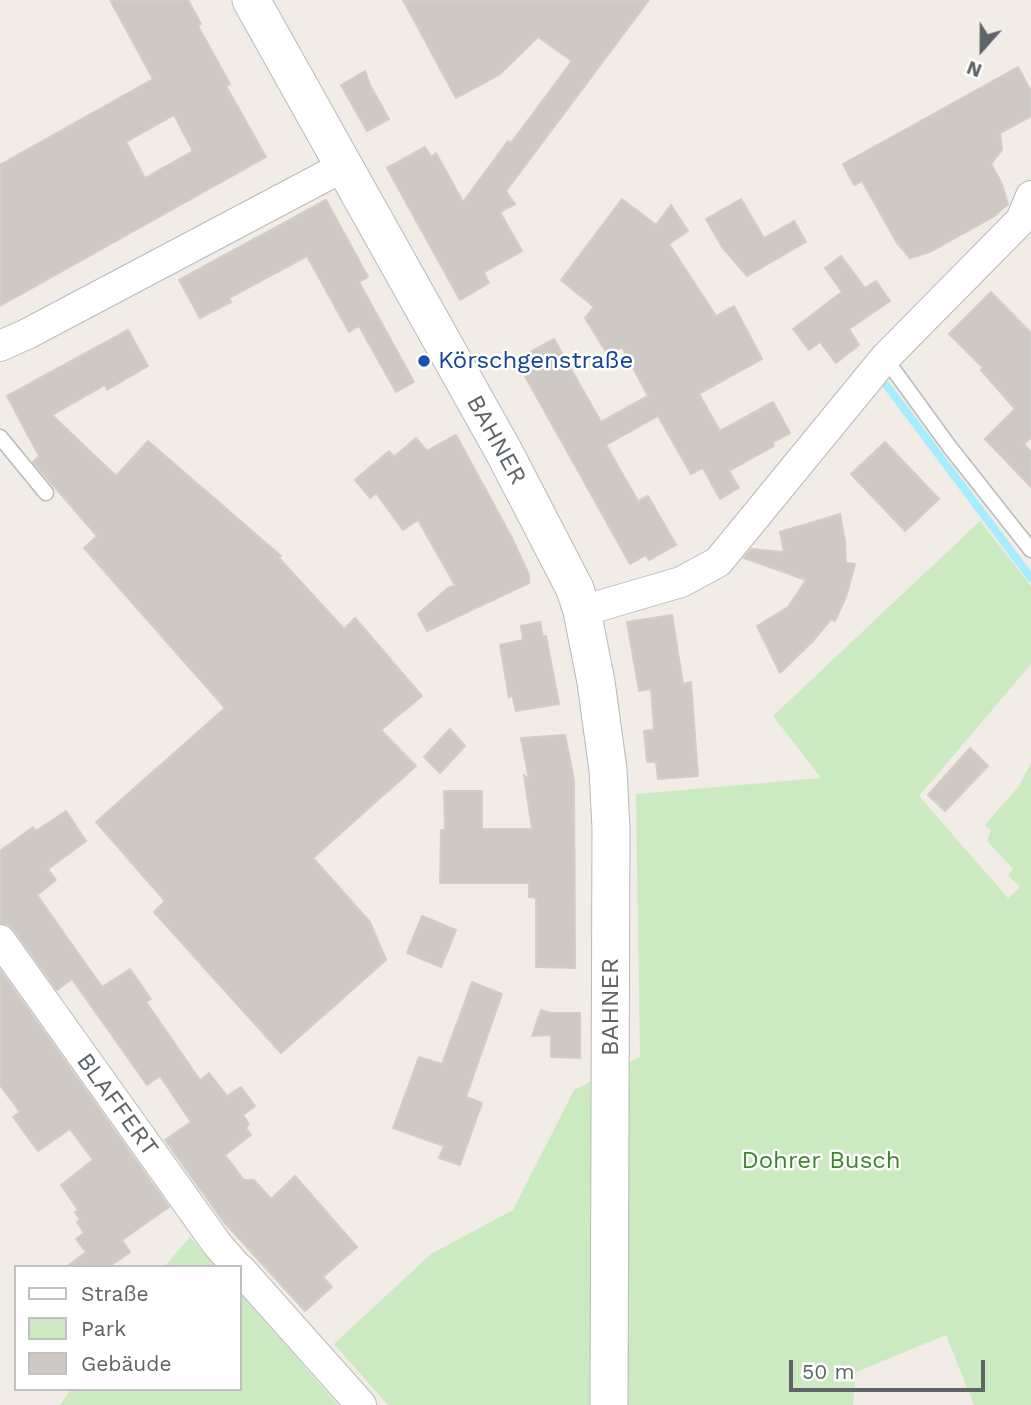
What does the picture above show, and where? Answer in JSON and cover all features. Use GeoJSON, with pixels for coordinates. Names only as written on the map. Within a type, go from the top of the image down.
{"type":"FeatureCollection","features":[{"type":"Feature","properties":{"kind":"street","name":"BAHNER"},"geometry":{"type":"LineString","coordinates":[[251,0],[524,491],[575,589],[582,611],[596,682],[608,770],[611,828],[609,1405]]}},
{"type":"Feature","properties":{"kind":"street"},"geometry":{"type":"LineString","coordinates":[[0,346],[332,172],[344,163]]}},
{"type":"Feature","properties":{"kind":"street"},"geometry":{"type":"LineString","coordinates":[[582,611],[681,582],[718,562],[885,358],[1021,220],[1031,196]]}},
{"type":"Feature","properties":{"kind":"street","name":"BLAFFERT"},"geometry":{"type":"LineString","coordinates":[[0,940],[208,1232],[236,1265]]}},
{"type":"Feature","properties":{"kind":"street","name":"BLAFFERT"},"geometry":{"type":"LineString","coordinates":[[242,1271],[361,1405]]}},
{"type":"Feature","properties":{"kind":"lane"},"geometry":{"type":"LineString","coordinates":[[885,358],[949,446],[1031,550]]}},
{"type":"Feature","properties":{"kind":"lane"},"geometry":{"type":"LineString","coordinates":[[0,437],[46,493]]}},
{"type":"Feature","properties":{"kind":"green space","name":"Dohrer Busch"},"geometry":{"type":"Polygon","coordinates":[[[980,521],[1031,586],[1031,664],[919,796],[1008,898],[1020,887],[1008,875],[1013,869],[987,841],[991,830],[985,825],[1019,786],[1031,763],[1031,1405],[974,1405],[946,1335],[856,1372],[853,1405],[388,1405],[334,1344],[431,1254],[513,1210],[574,1090],[640,1057],[636,794],[821,778],[773,716],[980,521]]]}},
{"type":"Feature","properties":{"kind":"green space"},"geometry":{"type":"Polygon","coordinates":[[[190,1237],[214,1265],[166,1265],[190,1237]]]}},
{"type":"Feature","properties":{"kind":"green space"},"geometry":{"type":"Polygon","coordinates":[[[242,1295],[338,1405],[60,1405],[70,1391],[242,1391],[242,1295]]]}},
{"type":"Feature","properties":{"kind":"building"},"geometry":{"type":"Polygon","coordinates":[[[110,0],[188,0],[201,24],[198,26],[230,84],[226,86],[266,157],[0,306],[0,165],[153,79],[110,0]],[[174,115],[126,142],[145,178],[193,151],[174,115]]]}},
{"type":"Feature","properties":{"kind":"building"},"geometry":{"type":"Polygon","coordinates":[[[403,0],[649,0],[506,191],[515,204],[500,212],[522,251],[484,272],[489,283],[460,300],[387,168],[425,147],[431,157],[436,153],[463,202],[572,61],[538,37],[500,74],[456,98],[403,0]]]}},
{"type":"Feature","properties":{"kind":"building"},"geometry":{"type":"Polygon","coordinates":[[[1018,67],[1031,91],[1031,116],[1000,133],[1002,150],[991,164],[1002,184],[1008,204],[993,217],[930,252],[910,258],[897,243],[862,181],[854,185],[843,164],[1018,67]]]}},
{"type":"Feature","properties":{"kind":"building"},"geometry":{"type":"Polygon","coordinates":[[[365,71],[389,119],[367,131],[341,85],[365,71]]]}},
{"type":"Feature","properties":{"kind":"building"},"geometry":{"type":"Polygon","coordinates":[[[622,199],[656,225],[671,205],[688,231],[669,244],[716,316],[734,306],[762,359],[699,394],[720,431],[773,402],[790,433],[773,442],[774,446],[729,471],[739,488],[720,499],[703,468],[691,474],[658,416],[606,445],[638,501],[648,496],[676,545],[649,560],[646,555],[630,564],[516,360],[554,339],[601,422],[648,396],[622,347],[608,355],[585,318],[594,307],[561,280],[622,199]]]}},
{"type":"Feature","properties":{"kind":"building"},"geometry":{"type":"Polygon","coordinates":[[[741,199],[764,238],[794,221],[806,242],[747,276],[722,247],[706,219],[741,199]]]}},
{"type":"Feature","properties":{"kind":"building"},"geometry":{"type":"Polygon","coordinates":[[[326,200],[368,277],[359,282],[414,382],[396,392],[359,326],[349,332],[307,256],[229,298],[231,302],[200,318],[179,280],[326,200]]]}},
{"type":"Feature","properties":{"kind":"building"},"geometry":{"type":"Polygon","coordinates":[[[841,256],[865,288],[876,281],[890,301],[849,329],[859,345],[836,363],[820,342],[809,350],[793,329],[842,292],[825,268],[841,256]]]}},
{"type":"Feature","properties":{"kind":"building"},"geometry":{"type":"Polygon","coordinates":[[[991,292],[1031,333],[1031,438],[1024,444],[1031,452],[1031,487],[985,439],[1015,409],[981,370],[983,368],[949,334],[991,292]]]}},
{"type":"Feature","properties":{"kind":"building"},"geometry":{"type":"Polygon","coordinates":[[[128,330],[148,366],[107,390],[105,385],[52,415],[116,476],[148,441],[281,556],[279,558],[344,629],[355,618],[422,696],[381,730],[416,766],[313,858],[370,922],[386,960],[281,1053],[154,912],[165,901],[96,822],[225,708],[84,548],[97,536],[33,462],[39,456],[7,396],[128,330]]]}},
{"type":"Feature","properties":{"kind":"building"},"geometry":{"type":"Polygon","coordinates":[[[456,435],[512,538],[529,575],[529,583],[427,631],[418,614],[455,585],[418,520],[403,530],[376,493],[370,498],[355,480],[389,451],[394,457],[416,438],[427,451],[456,435]]]}},
{"type":"Feature","properties":{"kind":"building"},"geometry":{"type":"Polygon","coordinates":[[[885,442],[939,499],[905,531],[851,474],[885,442]]]}},
{"type":"Feature","properties":{"kind":"building"},"geometry":{"type":"Polygon","coordinates":[[[840,514],[846,563],[855,564],[846,597],[835,621],[831,619],[780,673],[757,626],[788,607],[806,580],[744,558],[751,549],[784,552],[780,532],[840,514]]]}},
{"type":"Feature","properties":{"kind":"building"},"geometry":{"type":"Polygon","coordinates":[[[672,615],[683,684],[691,682],[698,776],[658,779],[656,762],[647,762],[644,731],[654,730],[651,689],[639,691],[627,622],[672,615]]]}},
{"type":"Feature","properties":{"kind":"building"},"geometry":{"type":"Polygon","coordinates":[[[540,622],[543,637],[546,636],[559,704],[516,711],[512,694],[509,698],[500,645],[523,640],[521,626],[540,622]]]}},
{"type":"Feature","properties":{"kind":"building"},"geometry":{"type":"Polygon","coordinates":[[[450,729],[465,746],[440,773],[424,757],[450,729]]]}},
{"type":"Feature","properties":{"kind":"building"},"geometry":{"type":"Polygon","coordinates":[[[565,735],[574,780],[575,968],[536,967],[536,898],[529,897],[529,883],[440,883],[441,830],[445,830],[444,791],[482,791],[482,829],[532,829],[524,775],[529,779],[521,738],[565,735]]]}},
{"type":"Feature","properties":{"kind":"building"},"geometry":{"type":"Polygon","coordinates":[[[970,748],[988,766],[945,811],[928,795],[970,748]]]}},
{"type":"Feature","properties":{"kind":"building"},"geometry":{"type":"Polygon","coordinates":[[[66,811],[86,841],[48,869],[56,880],[37,895],[102,987],[130,969],[151,999],[146,1002],[200,1080],[209,1073],[227,1096],[241,1087],[255,1106],[243,1115],[249,1124],[246,1128],[251,1135],[225,1155],[244,1180],[254,1180],[271,1199],[295,1176],[357,1247],[323,1277],[332,1287],[305,1311],[223,1221],[165,1140],[191,1122],[160,1076],[147,1085],[72,979],[57,990],[14,930],[8,924],[0,923],[0,851],[33,827],[36,831],[66,811]]]}},
{"type":"Feature","properties":{"kind":"building"},"geometry":{"type":"Polygon","coordinates":[[[422,916],[456,930],[441,967],[407,953],[422,916]]]}},
{"type":"Feature","properties":{"kind":"building"},"geometry":{"type":"Polygon","coordinates":[[[0,970],[169,1207],[122,1240],[130,1252],[112,1265],[69,1265],[86,1252],[76,1239],[84,1233],[77,1222],[80,1220],[75,1212],[78,1210],[61,1185],[93,1160],[70,1129],[38,1151],[13,1117],[20,1112],[0,1085],[0,970]]]}},
{"type":"Feature","properties":{"kind":"building"},"geometry":{"type":"Polygon","coordinates":[[[472,982],[502,994],[466,1097],[482,1103],[460,1165],[439,1158],[444,1146],[393,1128],[419,1057],[442,1064],[472,982]]]}},
{"type":"Feature","properties":{"kind":"building"},"geometry":{"type":"Polygon","coordinates":[[[541,1010],[551,1013],[580,1013],[580,1058],[551,1057],[551,1035],[532,1036],[541,1010]]]}},
{"type":"Feature","properties":{"kind":"waterway"},"geometry":{"type":"LineString","coordinates":[[887,386],[1031,578]]}},
{"type":"Feature","properties":{"kind":"place","name":"Körschgenstraße"},"geometry":{"type":"Point","coordinates":[424,361]}}]}
